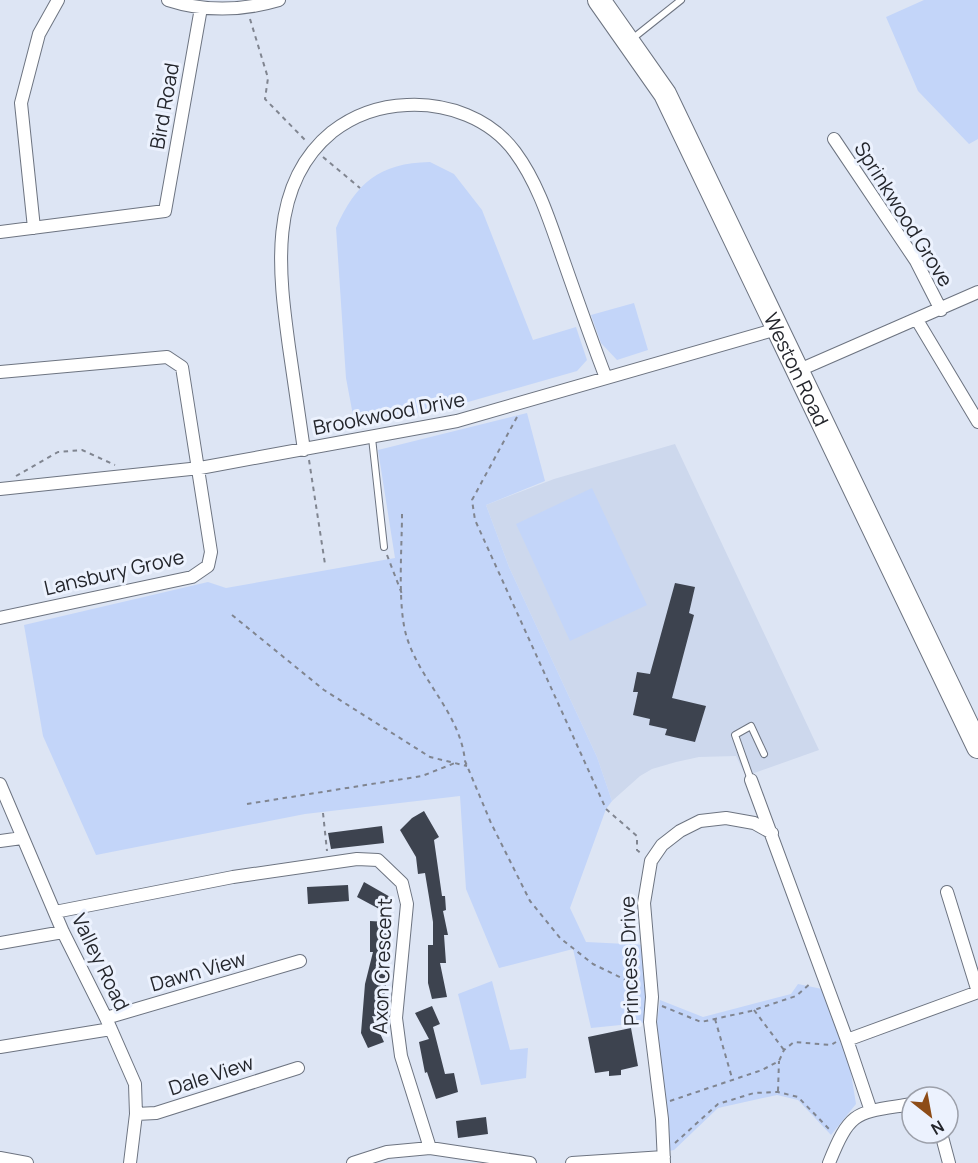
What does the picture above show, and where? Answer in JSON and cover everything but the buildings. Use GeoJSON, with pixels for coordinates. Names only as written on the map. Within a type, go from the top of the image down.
{"type":"FeatureCollection","features":[{"type":"Feature","properties":{"kind":"highway","name":"Weston Road"},"geometry":{"type":"LineString","coordinates":[[599,0],[669,103],[978,747]]}},
{"type":"Feature","properties":{"kind":"street"},"geometry":{"type":"LineString","coordinates":[[0,232],[34,228],[21,103],[39,34],[58,0]]}},
{"type":"Feature","properties":{"kind":"street"},"geometry":{"type":"LineString","coordinates":[[168,0],[201,8],[246,8],[279,0]]}},
{"type":"Feature","properties":{"kind":"street","name":"Bird Road"},"geometry":{"type":"LineString","coordinates":[[34,228],[165,211],[201,8]]}},
{"type":"Feature","properties":{"kind":"street"},"geometry":{"type":"LineString","coordinates":[[306,450],[280,282],[283,220],[291,190],[315,150],[343,124],[370,110],[394,105],[425,104],[459,111],[478,120],[514,150],[543,204],[606,378]]}},
{"type":"Feature","properties":{"kind":"street","name":"Sprinkwood Grove"},"geometry":{"type":"LineString","coordinates":[[834,139],[916,261],[941,310]]}},
{"type":"Feature","properties":{"kind":"street"},"geometry":{"type":"LineString","coordinates":[[797,371],[978,292]]}},
{"type":"Feature","properties":{"kind":"street"},"geometry":{"type":"LineString","coordinates":[[917,320],[978,422]]}},
{"type":"Feature","properties":{"kind":"street","name":"Brookwood Drive"},"geometry":{"type":"LineString","coordinates":[[2,489],[200,468],[457,421],[777,329]]}},
{"type":"Feature","properties":{"kind":"street"},"geometry":{"type":"LineString","coordinates":[[0,372],[167,357],[182,367],[200,468]]}},
{"type":"Feature","properties":{"kind":"street","name":"Lansbury Grove"},"geometry":{"type":"LineString","coordinates":[[0,618],[192,577],[208,566],[211,552],[200,468]]}},
{"type":"Feature","properties":{"kind":"street"},"geometry":{"type":"LineString","coordinates":[[751,780],[847,1038],[871,1111]]}},
{"type":"Feature","properties":{"kind":"street","name":"Valley Road"},"geometry":{"type":"LineString","coordinates":[[0,784],[63,932],[109,1024],[135,1084],[136,1114],[130,1163]]}},
{"type":"Feature","properties":{"kind":"street"},"geometry":{"type":"LineString","coordinates":[[651,861],[663,845],[680,831],[700,821],[726,818],[754,823],[772,833]]}},
{"type":"Feature","properties":{"kind":"street"},"geometry":{"type":"LineString","coordinates":[[0,841],[22,838]]}},
{"type":"Feature","properties":{"kind":"street","name":"Axon Crescent"},"geometry":{"type":"LineString","coordinates":[[55,912],[233,877],[357,859],[378,860],[402,883],[407,904],[396,1018],[401,1056],[430,1148]]}},
{"type":"Feature","properties":{"kind":"street","name":"Princess Drive"},"geometry":{"type":"LineString","coordinates":[[651,861],[644,903],[651,997],[650,1022],[664,1157]]}},
{"type":"Feature","properties":{"kind":"street"},"geometry":{"type":"LineString","coordinates":[[847,1038],[978,992],[946,892]]}},
{"type":"Feature","properties":{"kind":"street"},"geometry":{"type":"LineString","coordinates":[[0,943],[63,932]]}},
{"type":"Feature","properties":{"kind":"street","name":"Dawn View"},"geometry":{"type":"LineString","coordinates":[[0,1047],[109,1024],[300,962]]}},
{"type":"Feature","properties":{"kind":"street","name":"Dale View"},"geometry":{"type":"LineString","coordinates":[[136,1114],[156,1113],[298,1068]]}},
{"type":"Feature","properties":{"kind":"street"},"geometry":{"type":"LineString","coordinates":[[830,1163],[846,1124],[856,1116],[871,1111],[900,1106]]}},
{"type":"Feature","properties":{"kind":"street"},"geometry":{"type":"LineString","coordinates":[[944,1145],[949,1163]]}},
{"type":"Feature","properties":{"kind":"street"},"geometry":{"type":"LineString","coordinates":[[361,1162],[387,1152],[430,1148],[530,1163]]}},
{"type":"Feature","properties":{"kind":"street"},"geometry":{"type":"LineString","coordinates":[[572,1163],[664,1157]]}},
{"type":"Feature","properties":{"kind":"street"},"geometry":{"type":"LineString","coordinates":[[0,1158],[27,1163]]}},
{"type":"Feature","properties":{"kind":"lane"},"geometry":{"type":"LineString","coordinates":[[629,42],[681,0]]}},
{"type":"Feature","properties":{"kind":"lane"},"geometry":{"type":"LineString","coordinates":[[372,438],[384,547]]}},
{"type":"Feature","properties":{"kind":"lane"},"geometry":{"type":"LineString","coordinates":[[751,780],[735,735],[751,726],[764,754]]}},
{"type":"Feature","properties":{"kind":"path"},"geometry":{"type":"LineString","coordinates":[[246,8],[268,78],[265,99],[315,150],[360,188]]}},
{"type":"Feature","properties":{"kind":"path"},"geometry":{"type":"LineString","coordinates":[[526,402],[472,500],[475,520],[606,809],[637,836],[637,850],[651,861]]}},
{"type":"Feature","properties":{"kind":"path"},"geometry":{"type":"LineString","coordinates":[[2,489],[22,470],[58,452],[82,450],[137,475]]}},
{"type":"Feature","properties":{"kind":"path"},"geometry":{"type":"LineString","coordinates":[[306,450],[325,564]]}},
{"type":"Feature","properties":{"kind":"path"},"geometry":{"type":"LineString","coordinates":[[402,514],[406,636],[416,662],[455,723],[468,766],[519,884],[560,938],[593,963],[651,997],[701,1022],[754,1010],[796,996],[805,986],[824,975]]}},
{"type":"Feature","properties":{"kind":"path"},"geometry":{"type":"LineString","coordinates":[[384,547],[403,597]]}},
{"type":"Feature","properties":{"kind":"path"},"geometry":{"type":"LineString","coordinates":[[232,615],[324,690],[430,757],[468,766]]}},
{"type":"Feature","properties":{"kind":"path"},"geometry":{"type":"LineString","coordinates":[[247,804],[422,776],[455,763]]}},
{"type":"Feature","properties":{"kind":"path"},"geometry":{"type":"LineString","coordinates":[[323,813],[329,863]]}},
{"type":"Feature","properties":{"kind":"path"},"geometry":{"type":"LineString","coordinates":[[754,1010],[784,1050]]}},
{"type":"Feature","properties":{"kind":"path"},"geometry":{"type":"LineString","coordinates":[[715,1019],[732,1078]]}},
{"type":"Feature","properties":{"kind":"path"},"geometry":{"type":"LineString","coordinates":[[778,1092],[779,1061],[784,1050],[794,1042],[831,1045],[847,1038]]}},
{"type":"Feature","properties":{"kind":"path"},"geometry":{"type":"LineString","coordinates":[[660,1105],[732,1078],[762,1070],[779,1061]]}},
{"type":"Feature","properties":{"kind":"path"},"geometry":{"type":"LineString","coordinates":[[664,1157],[718,1104],[754,1093],[778,1092],[798,1097],[839,1138]]}},
{"type":"Feature","properties":{"kind":"shaded area"},"geometry":{"type":"Polygon","coordinates":[[[924,0],[978,0],[978,139],[969,144],[918,91],[886,17],[924,0]]]}},
{"type":"Feature","properties":{"kind":"shaded area"},"geometry":{"type":"Polygon","coordinates":[[[430,162],[454,174],[482,210],[533,340],[576,327],[587,360],[577,371],[461,404],[355,426],[346,378],[336,228],[352,199],[371,178],[397,166],[430,162]]]}},
{"type":"Feature","properties":{"kind":"shaded area"},"geometry":{"type":"Polygon","coordinates":[[[634,303],[648,350],[617,360],[601,343],[591,315],[634,303]]]}},
{"type":"Feature","properties":{"kind":"shaded area"},"geometry":{"type":"Polygon","coordinates":[[[527,413],[545,481],[486,505],[509,567],[597,757],[612,801],[606,809],[570,908],[586,942],[647,945],[650,1022],[591,1028],[573,949],[499,968],[466,889],[460,796],[305,814],[96,855],[43,736],[24,625],[208,582],[226,588],[395,558],[378,450],[527,413]]]}},
{"type":"Feature","properties":{"kind":"shaded area"},"geometry":{"type":"Polygon","coordinates":[[[675,444],[819,750],[746,776],[736,756],[699,757],[676,762],[652,769],[640,776],[612,801],[597,757],[509,567],[486,505],[554,479],[675,444]]]}},
{"type":"Feature","properties":{"kind":"shaded area"},"geometry":{"type":"Polygon","coordinates":[[[592,488],[647,605],[570,641],[516,524],[592,488]]]}},
{"type":"Feature","properties":{"kind":"shaded area"},"geometry":{"type":"Polygon","coordinates":[[[492,981],[510,1050],[528,1048],[526,1078],[481,1085],[458,994],[492,981]]]}},
{"type":"Feature","properties":{"kind":"shaded area"},"geometry":{"type":"Polygon","coordinates":[[[798,984],[822,989],[847,1049],[856,1104],[831,1135],[798,1100],[777,1095],[718,1108],[674,1150],[669,1151],[657,1023],[660,1000],[703,1017],[791,994],[798,984]]]}}]}
